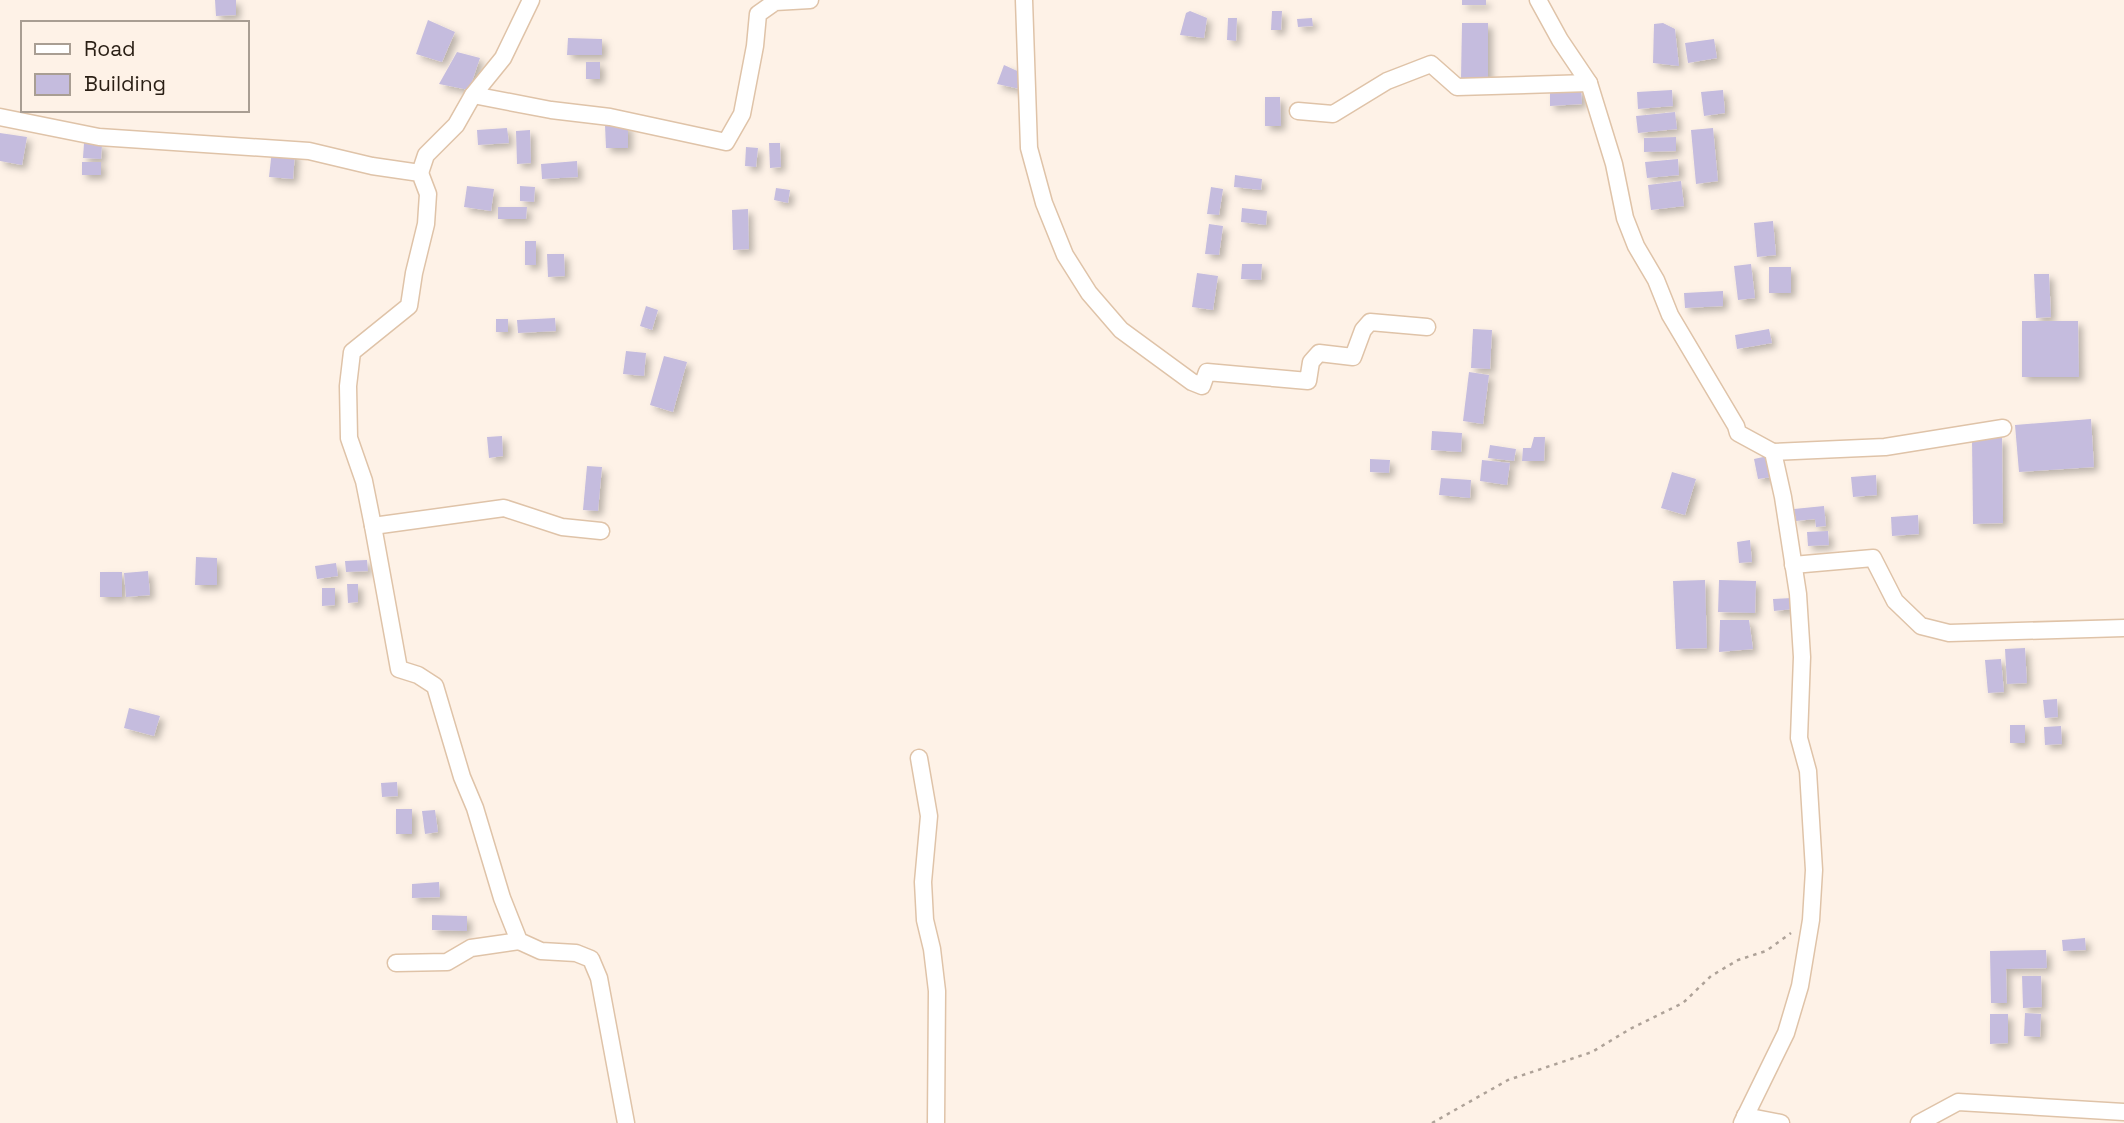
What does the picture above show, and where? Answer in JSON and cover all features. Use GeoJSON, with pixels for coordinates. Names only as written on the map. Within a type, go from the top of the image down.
{"type":"FeatureCollection","features":[{"type":"Feature","properties":{"kind":"street"},"geometry":{"type":"LineString","coordinates":[[519,942],[502,898],[475,808],[462,777],[435,686],[418,675],[399,669],[364,481],[349,438],[348,386],[352,352],[410,306],[414,274],[426,224],[429,194],[420,173],[426,155],[456,125],[473,96],[503,58],[528,10],[530,0]]}},
{"type":"Feature","properties":{"kind":"street"},"geometry":{"type":"LineString","coordinates":[[473,96],[610,117],[726,142],[742,114],[758,14],[775,2],[810,0]]}},
{"type":"Feature","properties":{"kind":"street"},"geometry":{"type":"LineString","coordinates":[[1024,0],[1029,148],[1044,203],[1065,255],[1089,293],[1121,330],[1202,386],[1207,372],[1308,381],[1311,362],[1319,353],[1353,357],[1363,330],[1370,322],[1427,327]]}},
{"type":"Feature","properties":{"kind":"street"},"geometry":{"type":"LineString","coordinates":[[1538,0],[1560,40],[1589,83],[1614,164],[1625,218],[1636,246],[1656,280],[1670,315],[1738,433],[1773,453],[1885,447],[2003,428]]}},
{"type":"Feature","properties":{"kind":"street"},"geometry":{"type":"LineString","coordinates":[[1298,111],[1333,114],[1387,81],[1431,64],[1457,87],[1589,83]]}},
{"type":"Feature","properties":{"kind":"street"},"geometry":{"type":"LineString","coordinates":[[0,117],[99,137],[309,151],[372,166],[420,173]]}},
{"type":"Feature","properties":{"kind":"street"},"geometry":{"type":"LineString","coordinates":[[1773,453],[1783,497],[1798,594],[1802,657],[1799,738],[1808,771],[1813,846],[1811,920],[1800,986],[1786,1033],[1744,1119],[1781,1123]]}},
{"type":"Feature","properties":{"kind":"street"},"geometry":{"type":"LineString","coordinates":[[373,526],[504,508],[562,527],[601,531]]}},
{"type":"Feature","properties":{"kind":"street"},"geometry":{"type":"LineString","coordinates":[[1793,565],[1873,558],[1895,601],[1921,626],[1949,633],[2124,628]]}},
{"type":"Feature","properties":{"kind":"street"},"geometry":{"type":"LineString","coordinates":[[919,758],[929,816],[923,882],[925,920],[937,991],[936,1123]]}},
{"type":"Feature","properties":{"kind":"street"},"geometry":{"type":"LineString","coordinates":[[396,963],[447,962],[471,947],[519,942],[541,951],[576,953],[591,959],[599,978],[626,1123]]}},
{"type":"Feature","properties":{"kind":"street"},"geometry":{"type":"LineString","coordinates":[[1919,1123],[1958,1102],[2124,1112]]}},
{"type":"Feature","properties":{"kind":"path"},"geometry":{"type":"LineString","coordinates":[[1432,1123],[1508,1080],[1592,1052],[1630,1029],[1683,1003],[1711,976],[1738,960],[1766,951],[1811,920]]}},
{"type":"Feature","properties":{"kind":"building"},"geometry":{"type":"Polygon","coordinates":[[[215,0],[236,0],[236,15],[216,16],[215,0]]]}},
{"type":"Feature","properties":{"kind":"building"},"geometry":{"type":"Polygon","coordinates":[[[1462,0],[1486,0],[1486,5],[1462,5],[1462,0]]]}},
{"type":"Feature","properties":{"kind":"building"},"geometry":{"type":"Polygon","coordinates":[[[1190,11],[1207,18],[1204,38],[1180,35],[1186,13],[1190,11]]]}},
{"type":"Feature","properties":{"kind":"building"},"geometry":{"type":"Polygon","coordinates":[[[1272,11],[1282,11],[1281,30],[1271,30],[1272,11]]]}},
{"type":"Feature","properties":{"kind":"building"},"geometry":{"type":"Polygon","coordinates":[[[1228,18],[1237,18],[1236,41],[1227,40],[1228,18]]]}},
{"type":"Feature","properties":{"kind":"building"},"geometry":{"type":"Polygon","coordinates":[[[1312,18],[1313,26],[1298,27],[1297,19],[1312,18]]]}},
{"type":"Feature","properties":{"kind":"building"},"geometry":{"type":"Polygon","coordinates":[[[428,20],[455,32],[442,62],[416,54],[428,20]]]}},
{"type":"Feature","properties":{"kind":"building"},"geometry":{"type":"Polygon","coordinates":[[[1462,23],[1488,23],[1488,80],[1461,79],[1462,23]]]}},
{"type":"Feature","properties":{"kind":"building"},"geometry":{"type":"Polygon","coordinates":[[[1663,23],[1675,29],[1679,66],[1653,63],[1654,24],[1663,23]]]}},
{"type":"Feature","properties":{"kind":"building"},"geometry":{"type":"Polygon","coordinates":[[[568,38],[602,39],[602,55],[567,55],[568,38]]]}},
{"type":"Feature","properties":{"kind":"building"},"geometry":{"type":"Polygon","coordinates":[[[1714,39],[1717,58],[1688,63],[1685,43],[1714,39]]]}},
{"type":"Feature","properties":{"kind":"building"},"geometry":{"type":"Polygon","coordinates":[[[457,52],[480,58],[469,90],[439,84],[457,52]]]}},
{"type":"Feature","properties":{"kind":"building"},"geometry":{"type":"Polygon","coordinates":[[[586,62],[600,62],[600,79],[586,79],[586,62]]]}},
{"type":"Feature","properties":{"kind":"building"},"geometry":{"type":"Polygon","coordinates":[[[1004,65],[1024,74],[1020,89],[997,84],[1004,65]]]}},
{"type":"Feature","properties":{"kind":"building"},"geometry":{"type":"Polygon","coordinates":[[[1581,88],[1582,104],[1550,106],[1550,89],[1581,88]]]}},
{"type":"Feature","properties":{"kind":"building"},"geometry":{"type":"Polygon","coordinates":[[[1672,90],[1673,106],[1638,109],[1637,92],[1672,90]]]}},
{"type":"Feature","properties":{"kind":"building"},"geometry":{"type":"Polygon","coordinates":[[[1723,90],[1725,113],[1704,116],[1701,92],[1723,90]]]}},
{"type":"Feature","properties":{"kind":"building"},"geometry":{"type":"Polygon","coordinates":[[[1265,97],[1280,97],[1281,126],[1265,126],[1265,97]]]}},
{"type":"Feature","properties":{"kind":"building"},"geometry":{"type":"Polygon","coordinates":[[[1675,112],[1677,129],[1638,133],[1636,116],[1675,112]]]}},
{"type":"Feature","properties":{"kind":"building"},"geometry":{"type":"Polygon","coordinates":[[[605,125],[628,125],[628,148],[606,148],[605,125]]]}},
{"type":"Feature","properties":{"kind":"building"},"geometry":{"type":"Polygon","coordinates":[[[507,128],[509,143],[478,145],[477,130],[507,128]]]}},
{"type":"Feature","properties":{"kind":"building"},"geometry":{"type":"Polygon","coordinates":[[[1713,128],[1718,181],[1696,184],[1691,130],[1713,128]]]}},
{"type":"Feature","properties":{"kind":"building"},"geometry":{"type":"Polygon","coordinates":[[[530,130],[531,163],[517,164],[516,131],[530,130]]]}},
{"type":"Feature","properties":{"kind":"building"},"geometry":{"type":"Polygon","coordinates":[[[0,133],[27,137],[22,165],[0,161],[0,133]]]}},
{"type":"Feature","properties":{"kind":"building"},"geometry":{"type":"Polygon","coordinates":[[[1676,137],[1676,151],[1644,152],[1644,138],[1676,137]]]}},
{"type":"Feature","properties":{"kind":"building"},"geometry":{"type":"Polygon","coordinates":[[[84,143],[102,144],[101,159],[83,158],[84,143]]]}},
{"type":"Feature","properties":{"kind":"building"},"geometry":{"type":"Polygon","coordinates":[[[769,143],[780,143],[781,167],[770,168],[769,143]]]}},
{"type":"Feature","properties":{"kind":"building"},"geometry":{"type":"Polygon","coordinates":[[[746,147],[758,148],[756,167],[745,166],[746,147]]]}},
{"type":"Feature","properties":{"kind":"building"},"geometry":{"type":"Polygon","coordinates":[[[272,150],[295,152],[293,179],[269,177],[272,150]]]}},
{"type":"Feature","properties":{"kind":"building"},"geometry":{"type":"Polygon","coordinates":[[[1678,159],[1679,175],[1647,178],[1645,162],[1678,159]]]}},
{"type":"Feature","properties":{"kind":"building"},"geometry":{"type":"Polygon","coordinates":[[[577,161],[578,177],[542,179],[541,164],[577,161]]]}},
{"type":"Feature","properties":{"kind":"building"},"geometry":{"type":"Polygon","coordinates":[[[82,162],[101,162],[101,175],[82,175],[82,162]]]}},
{"type":"Feature","properties":{"kind":"building"},"geometry":{"type":"Polygon","coordinates":[[[1235,175],[1262,179],[1261,190],[1234,187],[1235,175]]]}},
{"type":"Feature","properties":{"kind":"building"},"geometry":{"type":"Polygon","coordinates":[[[1681,181],[1684,206],[1651,210],[1648,185],[1681,181]]]}},
{"type":"Feature","properties":{"kind":"building"},"geometry":{"type":"Polygon","coordinates":[[[467,186],[494,189],[491,211],[464,207],[467,186]]]}},
{"type":"Feature","properties":{"kind":"building"},"geometry":{"type":"Polygon","coordinates":[[[520,186],[535,187],[534,202],[520,201],[520,186]]]}},
{"type":"Feature","properties":{"kind":"building"},"geometry":{"type":"Polygon","coordinates":[[[1211,187],[1223,189],[1219,215],[1207,214],[1211,187]]]}},
{"type":"Feature","properties":{"kind":"building"},"geometry":{"type":"Polygon","coordinates":[[[776,188],[790,190],[788,203],[774,200],[776,188]]]}},
{"type":"Feature","properties":{"kind":"building"},"geometry":{"type":"Polygon","coordinates":[[[498,207],[527,207],[526,219],[498,219],[498,207]]]}},
{"type":"Feature","properties":{"kind":"building"},"geometry":{"type":"Polygon","coordinates":[[[1242,208],[1267,211],[1266,225],[1241,222],[1242,208]]]}},
{"type":"Feature","properties":{"kind":"building"},"geometry":{"type":"Polygon","coordinates":[[[748,209],[749,249],[733,250],[732,210],[748,209]]]}},
{"type":"Feature","properties":{"kind":"building"},"geometry":{"type":"Polygon","coordinates":[[[1773,221],[1776,255],[1757,257],[1754,223],[1773,221]]]}},
{"type":"Feature","properties":{"kind":"building"},"geometry":{"type":"Polygon","coordinates":[[[1209,224],[1223,226],[1219,255],[1205,254],[1209,224]]]}},
{"type":"Feature","properties":{"kind":"building"},"geometry":{"type":"Polygon","coordinates":[[[525,241],[536,241],[536,265],[525,265],[525,241]]]}},
{"type":"Feature","properties":{"kind":"building"},"geometry":{"type":"Polygon","coordinates":[[[547,254],[564,254],[565,276],[548,277],[547,254]]]}},
{"type":"Feature","properties":{"kind":"building"},"geometry":{"type":"Polygon","coordinates":[[[1242,264],[1262,264],[1261,280],[1241,279],[1242,264]]]}},
{"type":"Feature","properties":{"kind":"building"},"geometry":{"type":"Polygon","coordinates":[[[1751,264],[1755,298],[1738,300],[1734,266],[1751,264]]]}},
{"type":"Feature","properties":{"kind":"building"},"geometry":{"type":"Polygon","coordinates":[[[1769,267],[1791,267],[1791,293],[1769,293],[1769,267]]]}},
{"type":"Feature","properties":{"kind":"building"},"geometry":{"type":"Polygon","coordinates":[[[1197,273],[1218,276],[1213,310],[1192,307],[1197,273]]]}},
{"type":"Feature","properties":{"kind":"building"},"geometry":{"type":"Polygon","coordinates":[[[2034,274],[2049,274],[2051,317],[2036,318],[2034,274]]]}},
{"type":"Feature","properties":{"kind":"building"},"geometry":{"type":"Polygon","coordinates":[[[1723,291],[1723,306],[1685,308],[1684,293],[1723,291]]]}},
{"type":"Feature","properties":{"kind":"building"},"geometry":{"type":"Polygon","coordinates":[[[646,306],[658,310],[652,330],[640,326],[646,306]]]}},
{"type":"Feature","properties":{"kind":"building"},"geometry":{"type":"Polygon","coordinates":[[[555,318],[556,331],[518,333],[517,320],[555,318]]]}},
{"type":"Feature","properties":{"kind":"building"},"geometry":{"type":"Polygon","coordinates":[[[496,319],[508,319],[508,332],[496,332],[496,319]]]}},
{"type":"Feature","properties":{"kind":"building"},"geometry":{"type":"Polygon","coordinates":[[[2022,321],[2078,321],[2079,377],[2022,377],[2022,321]]]}},
{"type":"Feature","properties":{"kind":"building"},"geometry":{"type":"Polygon","coordinates":[[[1473,329],[1492,330],[1490,369],[1471,368],[1473,329]]]}},
{"type":"Feature","properties":{"kind":"building"},"geometry":{"type":"Polygon","coordinates":[[[1769,329],[1772,343],[1737,349],[1735,335],[1769,329]]]}},
{"type":"Feature","properties":{"kind":"building"},"geometry":{"type":"Polygon","coordinates":[[[626,351],[646,353],[644,376],[623,374],[626,351]]]}},
{"type":"Feature","properties":{"kind":"building"},"geometry":{"type":"Polygon","coordinates":[[[664,356],[687,362],[673,412],[650,405],[664,356]]]}},
{"type":"Feature","properties":{"kind":"building"},"geometry":{"type":"Polygon","coordinates":[[[1469,372],[1489,375],[1483,424],[1463,421],[1469,372]]]}},
{"type":"Feature","properties":{"kind":"building"},"geometry":{"type":"Polygon","coordinates":[[[2091,419],[2094,467],[2019,472],[2015,425],[2091,419]]]}},
{"type":"Feature","properties":{"kind":"building"},"geometry":{"type":"Polygon","coordinates":[[[1432,431],[1462,433],[1461,452],[1431,450],[1432,431]]]}},
{"type":"Feature","properties":{"kind":"building"},"geometry":{"type":"Polygon","coordinates":[[[502,436],[503,456],[489,458],[487,437],[502,436]]]}},
{"type":"Feature","properties":{"kind":"building"},"geometry":{"type":"Polygon","coordinates":[[[1534,437],[1545,437],[1544,461],[1522,461],[1523,448],[1531,448],[1534,437]]]}},
{"type":"Feature","properties":{"kind":"building"},"geometry":{"type":"Polygon","coordinates":[[[1972,438],[2002,438],[2003,523],[1973,524],[1972,438]]]}},
{"type":"Feature","properties":{"kind":"building"},"geometry":{"type":"Polygon","coordinates":[[[1490,445],[1516,449],[1514,461],[1488,458],[1490,445]]]}},
{"type":"Feature","properties":{"kind":"building"},"geometry":{"type":"Polygon","coordinates":[[[1768,456],[1772,477],[1758,479],[1754,459],[1768,456]]]}},
{"type":"Feature","properties":{"kind":"building"},"geometry":{"type":"Polygon","coordinates":[[[1370,459],[1390,460],[1389,473],[1370,472],[1370,459]]]}},
{"type":"Feature","properties":{"kind":"building"},"geometry":{"type":"Polygon","coordinates":[[[1482,460],[1510,463],[1507,485],[1480,481],[1482,460]]]}},
{"type":"Feature","properties":{"kind":"building"},"geometry":{"type":"Polygon","coordinates":[[[587,466],[602,467],[598,511],[583,510],[587,466]]]}},
{"type":"Feature","properties":{"kind":"building"},"geometry":{"type":"Polygon","coordinates":[[[1672,472],[1696,479],[1685,515],[1661,508],[1672,472]]]}},
{"type":"Feature","properties":{"kind":"building"},"geometry":{"type":"Polygon","coordinates":[[[1876,475],[1877,495],[1853,497],[1851,477],[1876,475]]]}},
{"type":"Feature","properties":{"kind":"building"},"geometry":{"type":"Polygon","coordinates":[[[1441,478],[1471,480],[1470,498],[1439,495],[1441,478]]]}},
{"type":"Feature","properties":{"kind":"building"},"geometry":{"type":"Polygon","coordinates":[[[1824,506],[1826,526],[1816,527],[1815,519],[1796,521],[1794,509],[1824,506]]]}},
{"type":"Feature","properties":{"kind":"building"},"geometry":{"type":"Polygon","coordinates":[[[1918,515],[1919,534],[1892,536],[1891,517],[1918,515]]]}},
{"type":"Feature","properties":{"kind":"building"},"geometry":{"type":"Polygon","coordinates":[[[1828,531],[1829,545],[1808,546],[1807,532],[1828,531]]]}},
{"type":"Feature","properties":{"kind":"building"},"geometry":{"type":"Polygon","coordinates":[[[1750,540],[1752,562],[1739,563],[1737,542],[1750,540]]]}},
{"type":"Feature","properties":{"kind":"building"},"geometry":{"type":"Polygon","coordinates":[[[196,557],[217,558],[217,585],[195,585],[196,557]]]}},
{"type":"Feature","properties":{"kind":"building"},"geometry":{"type":"Polygon","coordinates":[[[367,560],[368,571],[346,572],[345,561],[367,560]]]}},
{"type":"Feature","properties":{"kind":"building"},"geometry":{"type":"Polygon","coordinates":[[[336,563],[338,576],[317,579],[315,566],[336,563]]]}},
{"type":"Feature","properties":{"kind":"building"},"geometry":{"type":"Polygon","coordinates":[[[148,571],[150,595],[126,597],[124,573],[148,571]]]}},
{"type":"Feature","properties":{"kind":"building"},"geometry":{"type":"Polygon","coordinates":[[[100,572],[122,572],[122,597],[100,597],[100,572]]]}},
{"type":"Feature","properties":{"kind":"building"},"geometry":{"type":"Polygon","coordinates":[[[1705,580],[1707,648],[1676,649],[1673,581],[1705,580]]]}},
{"type":"Feature","properties":{"kind":"building"},"geometry":{"type":"Polygon","coordinates":[[[1719,580],[1756,581],[1755,613],[1718,612],[1719,580]]]}},
{"type":"Feature","properties":{"kind":"building"},"geometry":{"type":"Polygon","coordinates":[[[347,584],[358,584],[358,602],[348,603],[347,584]]]}},
{"type":"Feature","properties":{"kind":"building"},"geometry":{"type":"Polygon","coordinates":[[[322,588],[335,588],[335,605],[322,606],[322,588]]]}},
{"type":"Feature","properties":{"kind":"building"},"geometry":{"type":"Polygon","coordinates":[[[1792,598],[1793,609],[1774,611],[1773,599],[1792,598]]]}},
{"type":"Feature","properties":{"kind":"building"},"geometry":{"type":"Polygon","coordinates":[[[1720,620],[1749,620],[1753,649],[1719,652],[1720,620]]]}},
{"type":"Feature","properties":{"kind":"building"},"geometry":{"type":"Polygon","coordinates":[[[2025,648],[2027,683],[2007,684],[2005,649],[2025,648]]]}},
{"type":"Feature","properties":{"kind":"building"},"geometry":{"type":"Polygon","coordinates":[[[2001,659],[2004,692],[1988,693],[1985,660],[2001,659]]]}},
{"type":"Feature","properties":{"kind":"building"},"geometry":{"type":"Polygon","coordinates":[[[2057,699],[2058,717],[2045,718],[2043,700],[2057,699]]]}},
{"type":"Feature","properties":{"kind":"building"},"geometry":{"type":"Polygon","coordinates":[[[129,708],[160,716],[154,736],[124,728],[129,708]]]}},
{"type":"Feature","properties":{"kind":"building"},"geometry":{"type":"Polygon","coordinates":[[[2010,725],[2025,725],[2025,743],[2010,743],[2010,725]]]}},
{"type":"Feature","properties":{"kind":"building"},"geometry":{"type":"Polygon","coordinates":[[[2061,726],[2062,744],[2045,745],[2044,727],[2061,726]]]}},
{"type":"Feature","properties":{"kind":"building"},"geometry":{"type":"Polygon","coordinates":[[[397,782],[398,796],[382,797],[381,783],[397,782]]]}},
{"type":"Feature","properties":{"kind":"building"},"geometry":{"type":"Polygon","coordinates":[[[396,809],[412,809],[412,834],[396,834],[396,809]]]}},
{"type":"Feature","properties":{"kind":"building"},"geometry":{"type":"Polygon","coordinates":[[[435,810],[438,832],[425,834],[422,811],[435,810]]]}},
{"type":"Feature","properties":{"kind":"building"},"geometry":{"type":"Polygon","coordinates":[[[439,882],[440,897],[412,898],[412,884],[439,882]]]}},
{"type":"Feature","properties":{"kind":"building"},"geometry":{"type":"Polygon","coordinates":[[[432,915],[467,916],[467,931],[432,930],[432,915]]]}},
{"type":"Feature","properties":{"kind":"building"},"geometry":{"type":"Polygon","coordinates":[[[2085,938],[2086,950],[2063,951],[2062,940],[2085,938]]]}},
{"type":"Feature","properties":{"kind":"building"},"geometry":{"type":"Polygon","coordinates":[[[2046,950],[2047,968],[2006,969],[2007,1003],[1991,1003],[1990,951],[2046,950]]]}},
{"type":"Feature","properties":{"kind":"building"},"geometry":{"type":"Polygon","coordinates":[[[2022,976],[2041,976],[2042,1007],[2023,1008],[2022,976]]]}},
{"type":"Feature","properties":{"kind":"building"},"geometry":{"type":"Polygon","coordinates":[[[2025,1013],[2041,1014],[2040,1037],[2024,1036],[2025,1013]]]}},
{"type":"Feature","properties":{"kind":"building"},"geometry":{"type":"Polygon","coordinates":[[[1990,1014],[2008,1014],[2008,1043],[1990,1044],[1990,1014]]]}}]}
